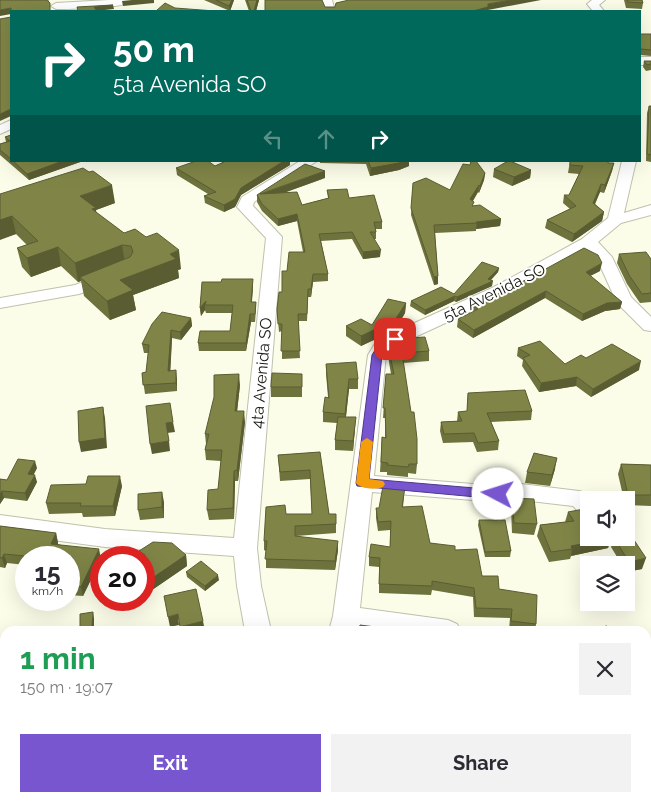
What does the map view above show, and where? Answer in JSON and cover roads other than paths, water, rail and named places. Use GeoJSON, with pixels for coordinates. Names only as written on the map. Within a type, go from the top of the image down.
{"type":"FeatureCollection","features":[{"type":"Feature","properties":{"kind":"street"},"geometry":{"type":"LineString","coordinates":[[45,10],[56,3],[96,5],[130,0]]}},
{"type":"Feature","properties":{"kind":"street"},"geometry":{"type":"LineString","coordinates":[[598,10],[592,4],[600,0]]}},
{"type":"Feature","properties":{"kind":"street","name":"4ta Avenida SO"},"geometry":{"type":"LineString","coordinates":[[257,626],[249,586],[245,548],[274,238],[254,214],[245,207],[247,200],[308,162]]}},
{"type":"Feature","properties":{"kind":"street"},"geometry":{"type":"LineString","coordinates":[[630,162],[615,220],[651,210]]}},
{"type":"Feature","properties":{"kind":"street","name":"5ta Avenida SO"},"geometry":{"type":"LineString","coordinates":[[344,624],[377,355],[383,346],[498,292],[588,242],[615,220]]}},
{"type":"Feature","properties":{"kind":"street"},"geometry":{"type":"LineString","coordinates":[[588,242],[604,257],[623,299],[650,326]]}},
{"type":"Feature","properties":{"kind":"street"},"geometry":{"type":"LineString","coordinates":[[0,303],[79,290],[119,273]]}},
{"type":"Feature","properties":{"kind":"street"},"geometry":{"type":"LineString","coordinates":[[362,483],[498,494],[513,492],[580,500]]}},
{"type":"Feature","properties":{"kind":"street"},"geometry":{"type":"LineString","coordinates":[[0,524],[105,538],[245,548]]}},
{"type":"Feature","properties":{"kind":"street"},"geometry":{"type":"LineString","coordinates":[[344,624],[374,626]]}}]}
